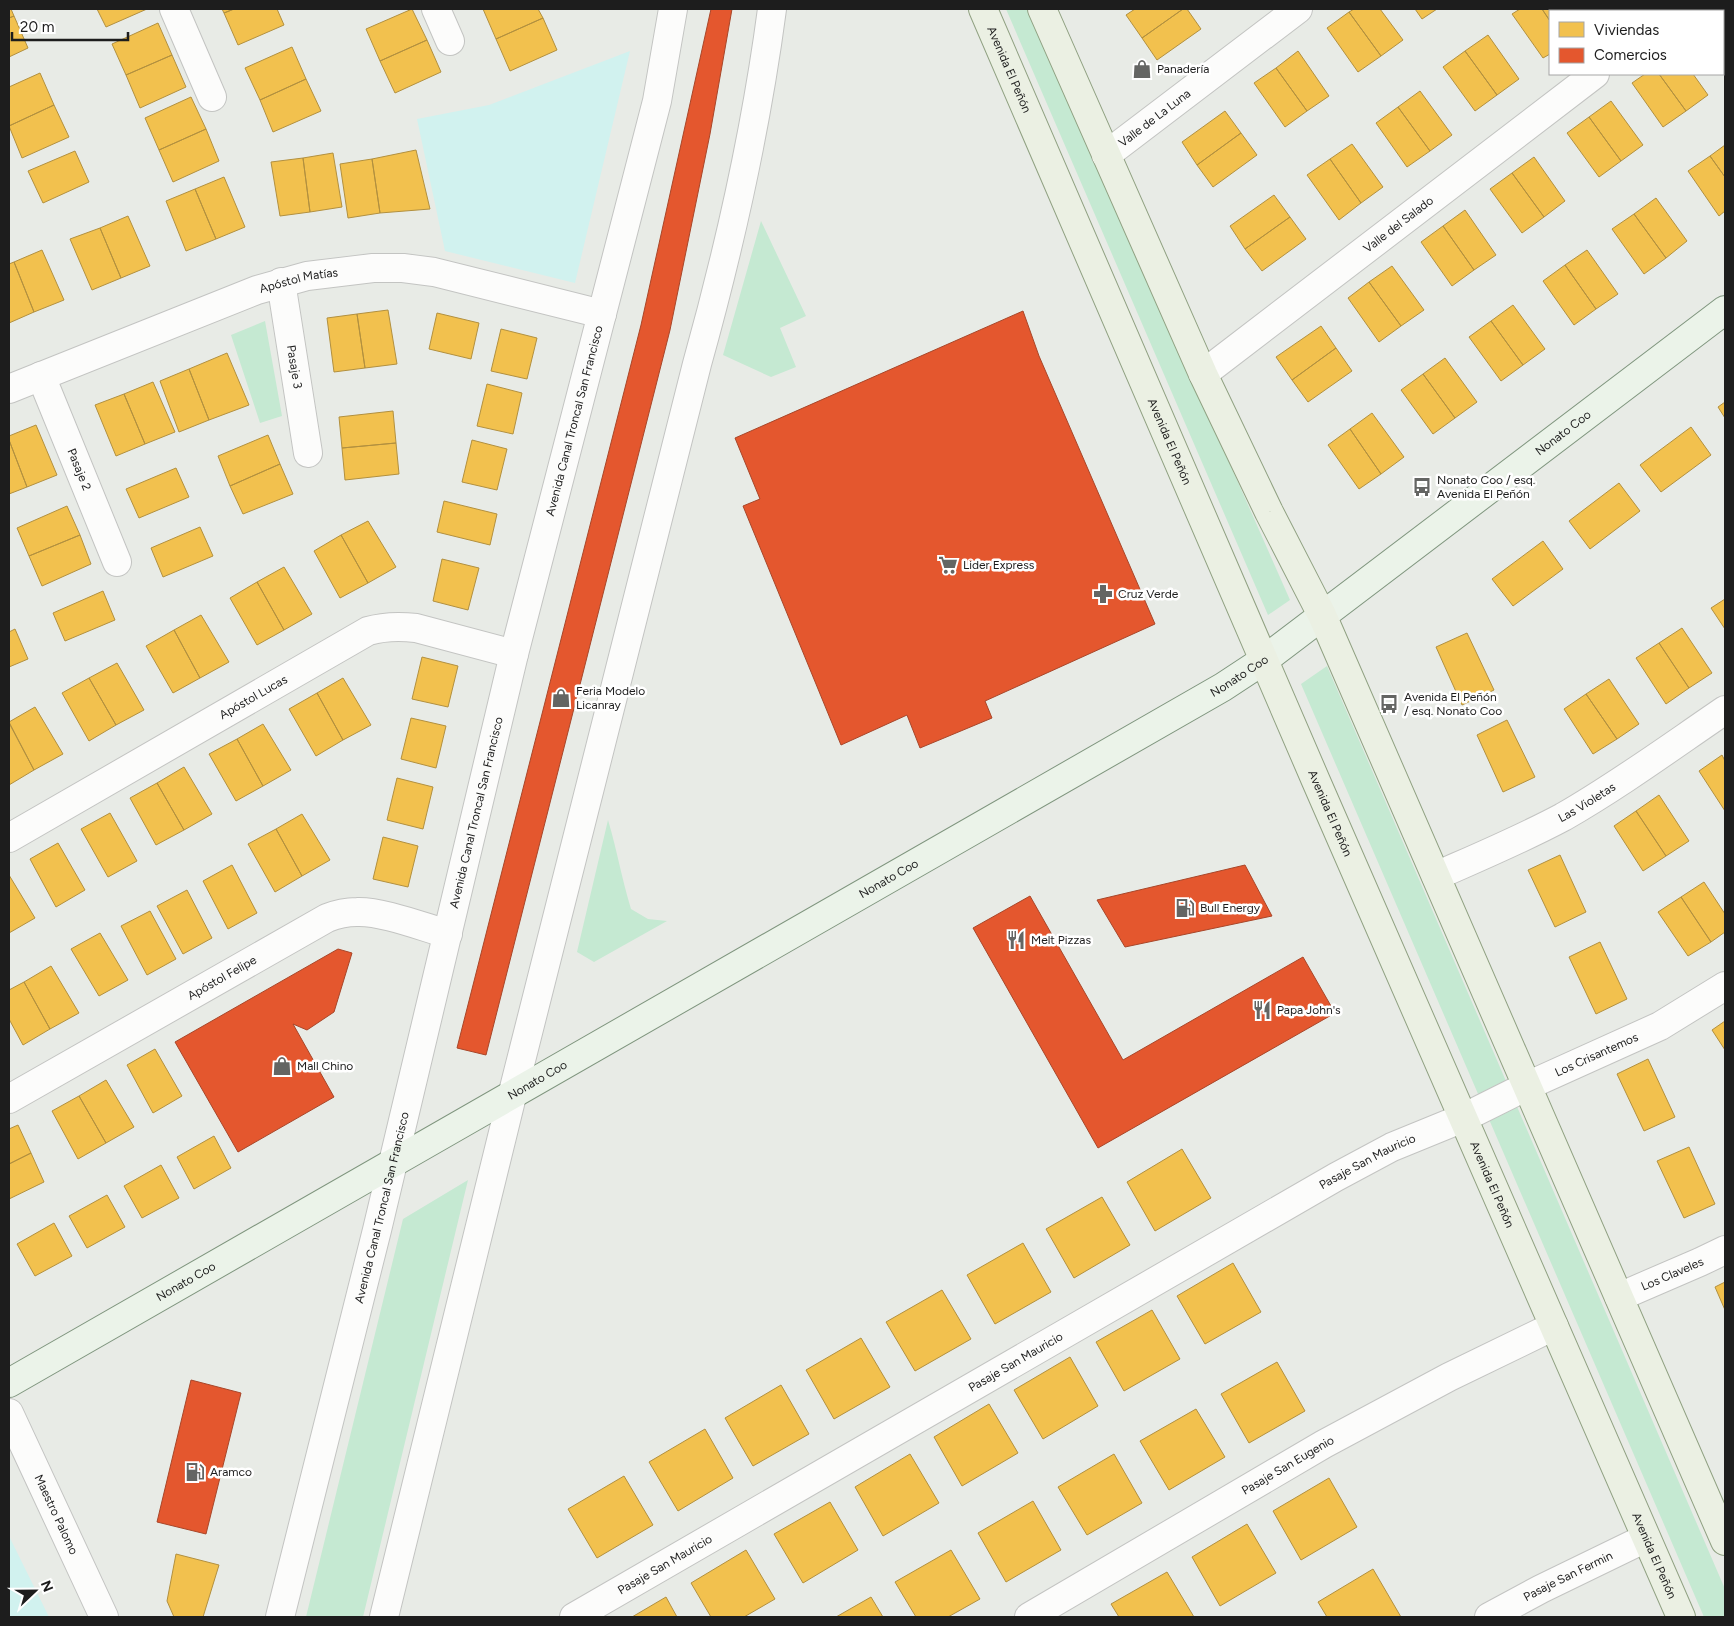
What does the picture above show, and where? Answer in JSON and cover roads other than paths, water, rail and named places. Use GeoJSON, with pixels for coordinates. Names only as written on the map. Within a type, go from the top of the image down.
{"type":"FeatureCollection","features":[{"type":"Feature","properties":{"kind":"main road","name":"Avenida El Peñón"},"geometry":{"type":"LineString","coordinates":[[983,9],[1681,1617]]}},
{"type":"Feature","properties":{"kind":"main road"},"geometry":{"type":"LineString","coordinates":[[1042,9],[1203,374],[1264,504],[1322,615],[1618,1297],[1717,1501],[1725,1542]]}},
{"type":"Feature","properties":{"kind":"main road","name":"Nonato Coo"},"geometry":{"type":"LineString","coordinates":[[9,1383],[1172,717],[1264,660],[1725,310]]}},
{"type":"Feature","properties":{"kind":"street"},"geometry":{"type":"LineString","coordinates":[[174,9],[212,97]]}},
{"type":"Feature","properties":{"kind":"street"},"geometry":{"type":"LineString","coordinates":[[436,9],[450,41]]}},
{"type":"Feature","properties":{"kind":"street","name":"Avenida Canal Troncal San Francisco"},"geometry":{"type":"LineString","coordinates":[[280,1617],[394,1162],[514,654],[657,101],[673,9]]}},
{"type":"Feature","properties":{"kind":"street"},"geometry":{"type":"LineString","coordinates":[[384,1617],[512,1096],[695,373],[722,276],[744,180],[759,100],[772,9]]}},
{"type":"Feature","properties":{"kind":"street","name":"Valle de La Luna"},"geometry":{"type":"LineString","coordinates":[[1106,155],[1298,9]]}},
{"type":"Feature","properties":{"kind":"street","name":"Valle del Salado"},"geometry":{"type":"LineString","coordinates":[[1203,374],[1594,75]]}},
{"type":"Feature","properties":{"kind":"street","name":"Apóstol Matías"},"geometry":{"type":"LineString","coordinates":[[9,389],[258,290],[281,282],[317,274],[374,268],[403,268],[434,272],[602,314]]}},
{"type":"Feature","properties":{"kind":"street","name":"Pasaje 3"},"geometry":{"type":"LineString","coordinates":[[281,282],[308,453]]}},
{"type":"Feature","properties":{"kind":"street","name":"Pasaje 2"},"geometry":{"type":"LineString","coordinates":[[41,376],[117,562]]}},
{"type":"Feature","properties":{"kind":"street","name":"Apóstol Lucas"},"geometry":{"type":"LineString","coordinates":[[9,838],[368,631],[382,627],[416,628],[514,654]]}},
{"type":"Feature","properties":{"kind":"street","name":"Las Violetas"},"geometry":{"type":"LineString","coordinates":[[1436,876],[1518,840],[1564,816],[1605,791],[1725,710]]}},
{"type":"Feature","properties":{"kind":"street","name":"Apóstol Felipe"},"geometry":{"type":"LineString","coordinates":[[9,1099],[326,918],[341,913],[358,911],[448,934]]}},
{"type":"Feature","properties":{"kind":"street","name":"Los Crisantemos"},"geometry":{"type":"LineString","coordinates":[[1463,1118],[1527,1086],[1660,1026],[1725,986]]}},
{"type":"Feature","properties":{"kind":"street","name":"Pasaje San Mauricio"},"geometry":{"type":"LineString","coordinates":[[574,1617],[1336,1177],[1392,1147],[1463,1118]]}},
{"type":"Feature","properties":{"kind":"street","name":"Los Claveles"},"geometry":{"type":"LineString","coordinates":[[1618,1297],[1725,1250]]}},
{"type":"Feature","properties":{"kind":"street","name":"Pasaje San Eugenio"},"geometry":{"type":"LineString","coordinates":[[1029,1617],[1324,1444],[1449,1376],[1554,1326]]}},
{"type":"Feature","properties":{"kind":"street","name":"Maestro Palomo"},"geometry":{"type":"LineString","coordinates":[[9,1413],[104,1617]]}},
{"type":"Feature","properties":{"kind":"street","name":"Pasaje San Fermin"},"geometry":{"type":"LineString","coordinates":[[1489,1617],[1549,1585],[1646,1538]]}},
{"type":"Feature","properties":{"kind":"place","name":"Panadería"},"geometry":{"type":"Point","coordinates":[1142,69]}},
{"type":"Feature","properties":{"kind":"place","name":"Nonato Coo / esq. Avenida El Peñón"},"geometry":{"type":"Point","coordinates":[1422,487]}},
{"type":"Feature","properties":{"kind":"place","name":"Lider Express"},"geometry":{"type":"Point","coordinates":[948,565]}},
{"type":"Feature","properties":{"kind":"place","name":"Cruz Verde"},"geometry":{"type":"Point","coordinates":[1103,594]}},
{"type":"Feature","properties":{"kind":"place","name":"Feria Modelo Licanray"},"geometry":{"type":"Point","coordinates":[561,698]}},
{"type":"Feature","properties":{"kind":"place","name":"Avenida El Peñón / esq. Nonato Coo"},"geometry":{"type":"Point","coordinates":[1389,704]}},
{"type":"Feature","properties":{"kind":"place","name":"Bull Energy"},"geometry":{"type":"Point","coordinates":[1185,908]}},
{"type":"Feature","properties":{"kind":"place","name":"Melt Pizzas"},"geometry":{"type":"Point","coordinates":[1016,940]}},
{"type":"Feature","properties":{"kind":"place","name":"Papa John's"},"geometry":{"type":"Point","coordinates":[1262,1010]}},
{"type":"Feature","properties":{"kind":"place","name":"Mall Chino"},"geometry":{"type":"Point","coordinates":[282,1066]}},
{"type":"Feature","properties":{"kind":"place","name":"Aramco"},"geometry":{"type":"Point","coordinates":[195,1472]}}]}
